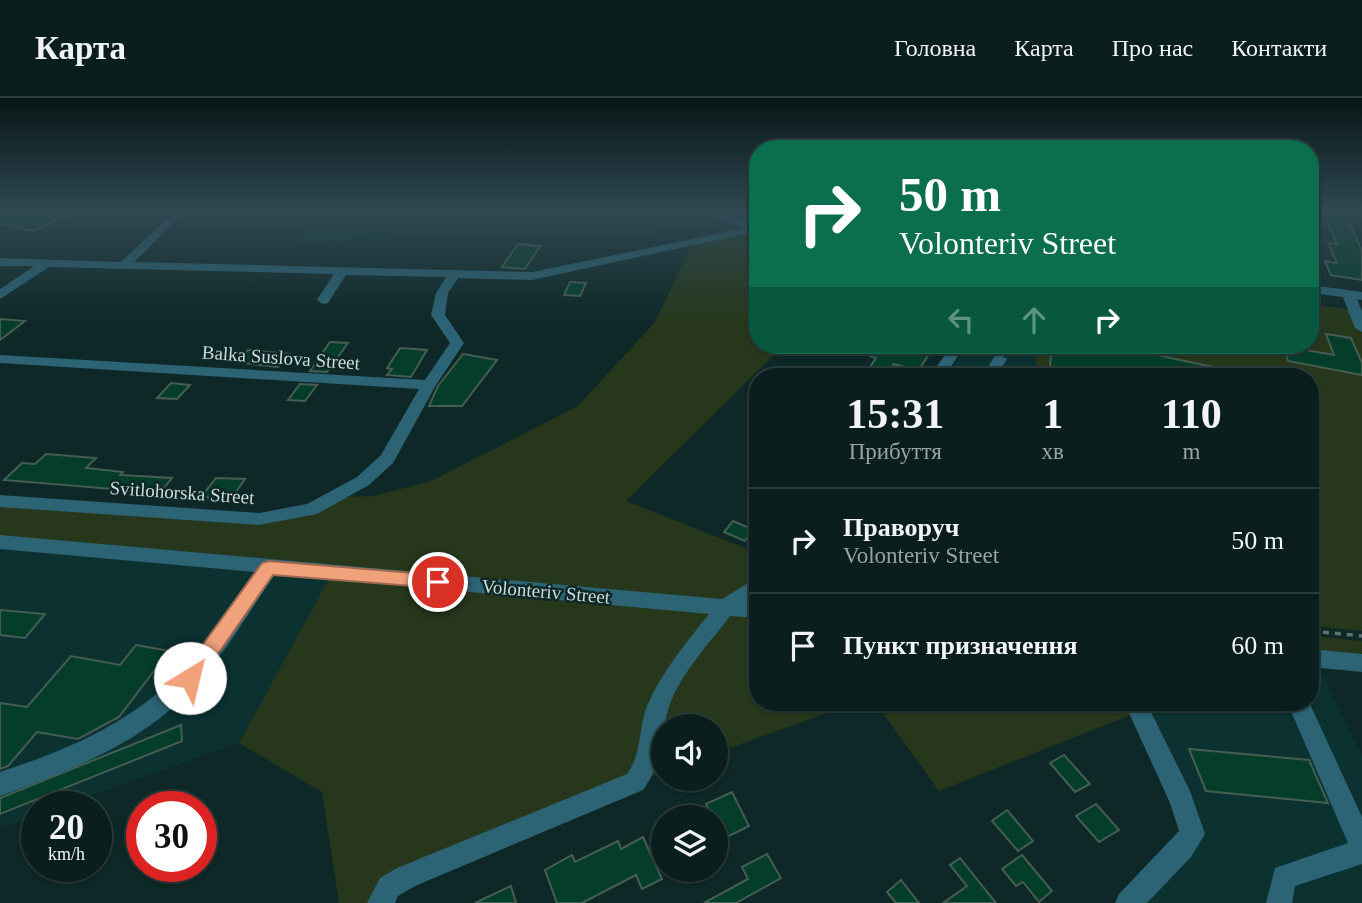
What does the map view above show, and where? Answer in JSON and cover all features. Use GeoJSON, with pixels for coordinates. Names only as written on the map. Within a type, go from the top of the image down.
{"type":"FeatureCollection","features":[{"type":"Feature","properties":{"kind":"street"},"geometry":{"type":"LineString","coordinates":[[124,265],[141,249]]}},
{"type":"Feature","properties":{"kind":"street"},"geometry":{"type":"LineString","coordinates":[[0,262],[519,276],[548,274],[669,249]]}},
{"type":"Feature","properties":{"kind":"street"},"geometry":{"type":"LineString","coordinates":[[0,295],[47,264]]}},
{"type":"Feature","properties":{"kind":"street"},"geometry":{"type":"LineString","coordinates":[[323,300],[342,271]]}},
{"type":"Feature","properties":{"kind":"street"},"geometry":{"type":"LineString","coordinates":[[429,385],[457,342],[438,315],[442,293],[454,275]]}},
{"type":"Feature","properties":{"kind":"street"},"geometry":{"type":"LineString","coordinates":[[1319,290],[1356,295],[1362,328]]}},
{"type":"Feature","properties":{"kind":"street","name":"Balka Suslova Street"},"geometry":{"type":"LineString","coordinates":[[0,359],[429,385]]}},
{"type":"Feature","properties":{"kind":"street"},"geometry":{"type":"LineString","coordinates":[[994,368],[1000,359]]}},
{"type":"Feature","properties":{"kind":"street","name":"Svitlohorska Street"},"geometry":{"type":"LineString","coordinates":[[0,501],[260,519],[311,510],[338,498],[363,481],[387,458],[429,385]]}},
{"type":"Feature","properties":{"kind":"street","name":"Volonteriv Street"},"geometry":{"type":"LineString","coordinates":[[0,542],[749,609]]}},
{"type":"Feature","properties":{"kind":"street"},"geometry":{"type":"LineString","coordinates":[[0,783],[82,754],[118,736],[147,716],[190,678],[269,568]]}},
{"type":"Feature","properties":{"kind":"street"},"geometry":{"type":"LineString","coordinates":[[380,903],[389,887],[406,877],[635,782],[646,767],[663,695],[725,607],[749,591]]}},
{"type":"Feature","properties":{"kind":"street"},"geometry":{"type":"LineString","coordinates":[[1319,659],[1362,663]]}},
{"type":"Feature","properties":{"kind":"street"},"geometry":{"type":"LineString","coordinates":[[1128,903],[1182,848],[1192,834],[1188,814],[1157,755],[1139,711]]}},
{"type":"Feature","properties":{"kind":"street"},"geometry":{"type":"LineString","coordinates":[[1302,711],[1362,845]]}},
{"type":"Feature","properties":{"kind":"street"},"geometry":{"type":"LineString","coordinates":[[1279,903],[1284,877],[1362,851]]}},
{"type":"Feature","properties":{"kind":"path"},"geometry":{"type":"LineString","coordinates":[[1319,632],[1362,636]]}},
{"type":"Feature","properties":{"kind":"shaded area"},"geometry":{"type":"Polygon","coordinates":[[[962,354],[1035,354],[1037,368],[952,368],[962,354]]]}},
{"type":"Feature","properties":{"kind":"shaded area"},"geometry":{"type":"Polygon","coordinates":[[[0,542],[333,572],[239,743],[104,791],[21,791],[21,821],[0,828],[0,542]]]}},
{"type":"Feature","properties":{"kind":"shaded area"},"geometry":{"type":"Polygon","coordinates":[[[1319,668],[1362,756],[1362,903],[1128,903],[1191,834],[1139,711],[1319,711],[1319,668]]]}},
{"type":"Feature","properties":{"kind":"green space"},"geometry":{"type":"Polygon","coordinates":[[[690,249],[749,249],[749,354],[775,354],[761,368],[749,368],[749,380],[626,501],[749,549],[749,591],[726,606],[749,609],[749,711],[833,711],[728,749],[728,714],[651,714],[651,777],[406,877],[380,903],[339,903],[322,792],[239,743],[332,573],[0,542],[0,501],[259,519],[338,497],[374,496],[431,481],[578,406],[655,322],[690,249]]]}},
{"type":"Feature","properties":{"kind":"green space"},"geometry":{"type":"Polygon","coordinates":[[[1319,305],[1362,312],[1362,631],[1319,627],[1319,368],[1037,368],[1035,354],[1319,354],[1319,305]]]}},
{"type":"Feature","properties":{"kind":"green space"},"geometry":{"type":"Polygon","coordinates":[[[1319,637],[1362,641],[1362,660],[1319,656],[1319,637]]]}},
{"type":"Feature","properties":{"kind":"green space"},"geometry":{"type":"Polygon","coordinates":[[[881,711],[1138,711],[1138,712],[939,791],[881,711]]]}},
{"type":"Feature","properties":{"kind":"building"},"geometry":{"type":"Polygon","coordinates":[[[515,249],[538,249],[525,269],[502,267],[515,249]]]}},
{"type":"Feature","properties":{"kind":"building"},"geometry":{"type":"Polygon","coordinates":[[[1331,249],[1361,249],[1362,280],[1331,275],[1325,261],[1337,263],[1331,249]]]}},
{"type":"Feature","properties":{"kind":"building"},"geometry":{"type":"Polygon","coordinates":[[[570,282],[586,283],[580,296],[564,295],[570,282]]]}},
{"type":"Feature","properties":{"kind":"building"},"geometry":{"type":"Polygon","coordinates":[[[0,319],[25,321],[0,340],[0,319]]]}},
{"type":"Feature","properties":{"kind":"building"},"geometry":{"type":"Polygon","coordinates":[[[1326,334],[1351,338],[1362,363],[1362,375],[1288,361],[1286,354],[1319,352],[1334,355],[1326,334]]]}},
{"type":"Feature","properties":{"kind":"building"},"geometry":{"type":"Polygon","coordinates":[[[330,342],[348,343],[327,372],[310,371],[330,342]]]}},
{"type":"Feature","properties":{"kind":"building"},"geometry":{"type":"Polygon","coordinates":[[[400,348],[427,350],[411,377],[387,375],[392,369],[387,368],[400,348]]]}},
{"type":"Feature","properties":{"kind":"building"},"geometry":{"type":"Polygon","coordinates":[[[248,350],[290,354],[278,367],[236,362],[248,350]]]}},
{"type":"Feature","properties":{"kind":"building"},"geometry":{"type":"Polygon","coordinates":[[[463,354],[497,360],[462,406],[429,406],[438,386],[463,354]]]}},
{"type":"Feature","properties":{"kind":"building"},"geometry":{"type":"Polygon","coordinates":[[[929,354],[920,368],[894,364],[891,368],[869,368],[876,358],[870,356],[929,354]]]}},
{"type":"Feature","properties":{"kind":"building"},"geometry":{"type":"Polygon","coordinates":[[[1051,354],[1153,354],[1218,368],[1050,368],[1051,354]]]}},
{"type":"Feature","properties":{"kind":"building"},"geometry":{"type":"Polygon","coordinates":[[[171,383],[190,385],[177,399],[157,398],[171,383]]]}},
{"type":"Feature","properties":{"kind":"building"},"geometry":{"type":"Polygon","coordinates":[[[300,384],[317,385],[305,401],[288,400],[300,384]]]}},
{"type":"Feature","properties":{"kind":"building"},"geometry":{"type":"Polygon","coordinates":[[[46,454],[96,458],[86,468],[123,472],[120,475],[172,478],[160,493],[4,480],[22,463],[35,464],[46,454]]]}},
{"type":"Feature","properties":{"kind":"building"},"geometry":{"type":"Polygon","coordinates":[[[216,478],[245,479],[231,499],[201,497],[216,478]]]}},
{"type":"Feature","properties":{"kind":"building"},"geometry":{"type":"Polygon","coordinates":[[[733,521],[749,528],[749,536],[745,541],[724,532],[733,521]]]}},
{"type":"Feature","properties":{"kind":"building"},"geometry":{"type":"Polygon","coordinates":[[[0,610],[45,614],[25,638],[0,635],[0,610]]]}},
{"type":"Feature","properties":{"kind":"building"},"geometry":{"type":"Polygon","coordinates":[[[136,645],[169,651],[119,717],[78,739],[37,732],[8,766],[0,769],[0,703],[27,707],[71,656],[120,665],[136,645]]]}},
{"type":"Feature","properties":{"kind":"building"},"geometry":{"type":"Polygon","coordinates":[[[181,725],[182,741],[57,791],[21,791],[21,806],[0,814],[0,798],[181,725]]]}},
{"type":"Feature","properties":{"kind":"building"},"geometry":{"type":"Polygon","coordinates":[[[1189,749],[1309,760],[1328,803],[1206,791],[1189,749]]]}},
{"type":"Feature","properties":{"kind":"building"},"geometry":{"type":"Polygon","coordinates":[[[1064,755],[1090,784],[1075,792],[1050,763],[1064,755]]]}},
{"type":"Feature","properties":{"kind":"building"},"geometry":{"type":"Polygon","coordinates":[[[732,792],[749,826],[728,836],[728,805],[706,804],[732,792]]]}},
{"type":"Feature","properties":{"kind":"building"},"geometry":{"type":"Polygon","coordinates":[[[1096,804],[1119,830],[1099,842],[1076,816],[1096,804]]]}},
{"type":"Feature","properties":{"kind":"building"},"geometry":{"type":"Polygon","coordinates":[[[1007,810],[1033,841],[1018,851],[992,821],[1007,810]]]}},
{"type":"Feature","properties":{"kind":"building"},"geometry":{"type":"Polygon","coordinates":[[[643,837],[651,855],[651,882],[656,882],[642,889],[636,875],[582,903],[557,903],[545,870],[572,855],[575,862],[618,841],[621,849],[643,837]]]}},
{"type":"Feature","properties":{"kind":"building"},"geometry":{"type":"Polygon","coordinates":[[[767,854],[781,878],[736,903],[704,903],[748,879],[742,867],[767,854]]]}},
{"type":"Feature","properties":{"kind":"building"},"geometry":{"type":"Polygon","coordinates":[[[1022,855],[1052,891],[1039,902],[1023,882],[1016,886],[1002,869],[1022,855]]]}},
{"type":"Feature","properties":{"kind":"building"},"geometry":{"type":"Polygon","coordinates":[[[960,858],[996,903],[943,903],[967,886],[950,865],[960,858]]]}},
{"type":"Feature","properties":{"kind":"building"},"geometry":{"type":"Polygon","coordinates":[[[901,880],[919,903],[896,903],[887,892],[901,880]]]}},
{"type":"Feature","properties":{"kind":"building"},"geometry":{"type":"Polygon","coordinates":[[[511,886],[516,903],[475,903],[511,886]]]}},
{"type":"Feature","properties":{"kind":"route"},"geometry":{"type":"LineString","coordinates":[[190,678],[269,568],[438,582]]}}]}
